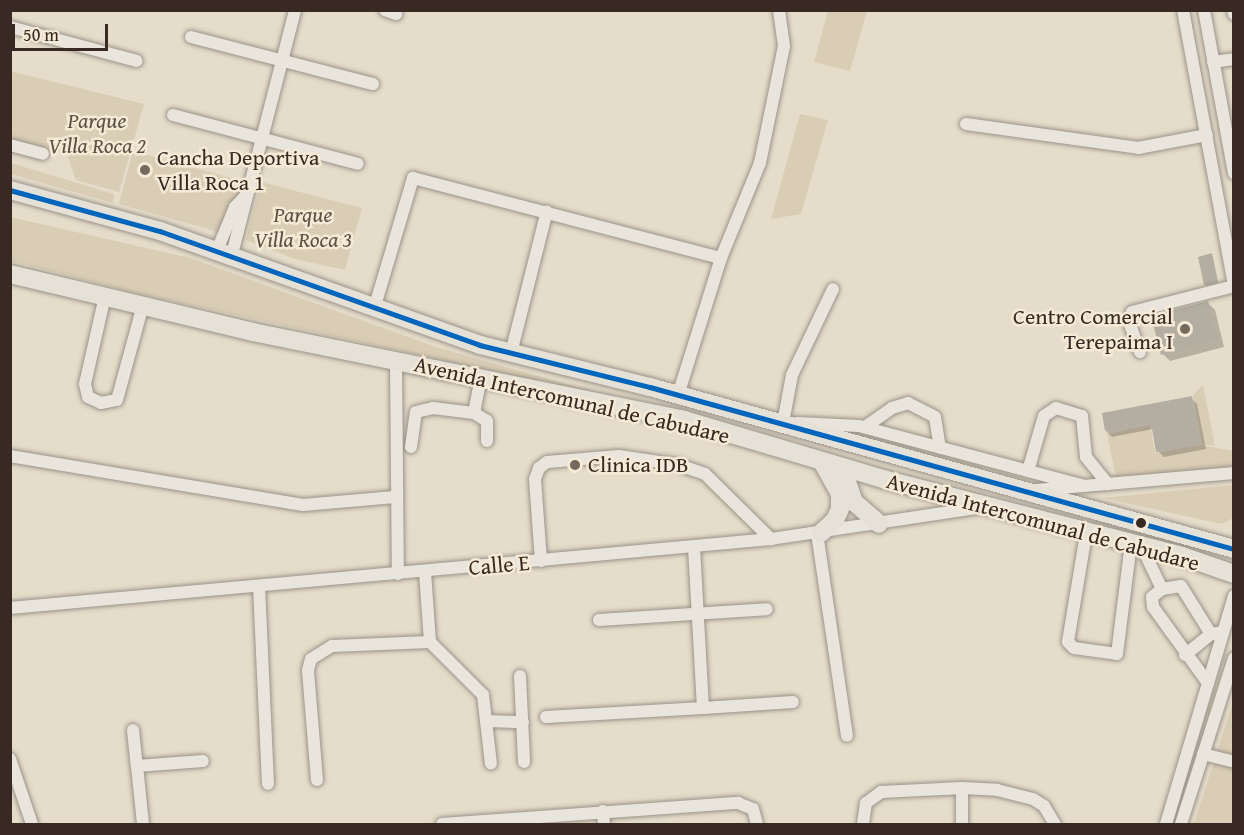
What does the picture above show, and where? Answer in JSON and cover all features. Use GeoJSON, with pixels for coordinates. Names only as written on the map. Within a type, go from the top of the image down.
{"type":"FeatureCollection","features":[{"type":"Feature","properties":{"kind":"highway","name":"Avenida Intercomunal de Cabudare"},"geometry":{"type":"LineString","coordinates":[[10,190],[160,231],[374,309],[511,353],[678,395],[1031,491],[1233,549]]}},
{"type":"Feature","properties":{"kind":"highway","name":"Avenida Intercomunal de Cabudare"},"geometry":{"type":"LineString","coordinates":[[10,274],[143,306],[396,361],[684,420],[843,468],[1086,534],[1136,544],[1233,574]]}},
{"type":"Feature","properties":{"kind":"highway"},"geometry":{"type":"LineString","coordinates":[[819,533],[835,520],[840,509],[840,494],[822,462]]}},
{"type":"Feature","properties":{"kind":"highway"},"geometry":{"type":"LineString","coordinates":[[843,468],[854,502],[879,524]]}},
{"type":"Feature","properties":{"kind":"street"},"geometry":{"type":"LineString","coordinates":[[224,255],[246,208],[246,195],[295,10]]}},
{"type":"Feature","properties":{"kind":"street"},"geometry":{"type":"LineString","coordinates":[[678,395],[722,258],[760,163],[784,46],[779,10]]}},
{"type":"Feature","properties":{"kind":"street"},"geometry":{"type":"LineString","coordinates":[[1140,352],[1129,321],[1132,312],[1233,285],[1183,10]]}},
{"type":"Feature","properties":{"kind":"street"},"geometry":{"type":"LineString","coordinates":[[1204,10],[1233,173]]}},
{"type":"Feature","properties":{"kind":"street"},"geometry":{"type":"LineString","coordinates":[[10,27],[137,61]]}},
{"type":"Feature","properties":{"kind":"street"},"geometry":{"type":"LineString","coordinates":[[191,37],[373,84]]}},
{"type":"Feature","properties":{"kind":"street"},"geometry":{"type":"LineString","coordinates":[[1213,62],[1233,59]]}},
{"type":"Feature","properties":{"kind":"street"},"geometry":{"type":"LineString","coordinates":[[173,115],[358,164]]}},
{"type":"Feature","properties":{"kind":"street"},"geometry":{"type":"LineString","coordinates":[[966,124],[1138,148],[1206,135]]}},
{"type":"Feature","properties":{"kind":"street"},"geometry":{"type":"LineString","coordinates":[[10,145],[44,154]]}},
{"type":"Feature","properties":{"kind":"street"},"geometry":{"type":"LineString","coordinates":[[374,309],[413,178],[722,258]]}},
{"type":"Feature","properties":{"kind":"street"},"geometry":{"type":"LineString","coordinates":[[511,353],[547,211]]}},
{"type":"Feature","properties":{"kind":"street"},"geometry":{"type":"LineString","coordinates":[[833,289],[792,375],[781,423],[831,422],[865,427],[1084,486]]}},
{"type":"Feature","properties":{"kind":"street"},"geometry":{"type":"LineString","coordinates":[[105,296],[85,384],[88,397],[101,403],[117,400],[143,306]]}},
{"type":"Feature","properties":{"kind":"street"},"geometry":{"type":"LineString","coordinates":[[396,361],[395,498],[398,574]]}},
{"type":"Feature","properties":{"kind":"street"},"geometry":{"type":"LineString","coordinates":[[474,413],[480,378]]}},
{"type":"Feature","properties":{"kind":"street"},"geometry":{"type":"LineString","coordinates":[[865,427],[892,408],[908,403],[934,417],[940,448]]}},
{"type":"Feature","properties":{"kind":"street"},"geometry":{"type":"LineString","coordinates":[[411,447],[416,412],[424,407],[474,413],[487,422],[487,441]]}},
{"type":"Feature","properties":{"kind":"street"},"geometry":{"type":"LineString","coordinates":[[1028,471],[1044,416],[1056,408],[1082,416],[1086,457],[1108,484]]}},
{"type":"Feature","properties":{"kind":"street"},"geometry":{"type":"LineString","coordinates":[[10,456],[303,505],[395,498]]}},
{"type":"Feature","properties":{"kind":"street"},"geometry":{"type":"LineString","coordinates":[[541,561],[536,479],[539,468],[548,462],[619,456],[679,465],[705,474],[771,539]]}},
{"type":"Feature","properties":{"kind":"street"},"geometry":{"type":"LineString","coordinates":[[1031,491],[1233,473]]}},
{"type":"Feature","properties":{"kind":"street","name":"Calle E"},"geometry":{"type":"LineString","coordinates":[[10,608],[771,539],[985,507]]}},
{"type":"Feature","properties":{"kind":"street"},"geometry":{"type":"LineString","coordinates":[[819,533],[847,736]]}},
{"type":"Feature","properties":{"kind":"street"},"geometry":{"type":"LineString","coordinates":[[1086,534],[1068,642],[1074,648],[1117,654],[1136,544]]}},
{"type":"Feature","properties":{"kind":"street"},"geometry":{"type":"LineString","coordinates":[[1136,544],[1162,589]]}},
{"type":"Feature","properties":{"kind":"street"},"geometry":{"type":"LineString","coordinates":[[694,546],[703,708]]}},
{"type":"Feature","properties":{"kind":"street"},"geometry":{"type":"LineString","coordinates":[[424,572],[430,642],[483,695],[488,721],[491,764]]}},
{"type":"Feature","properties":{"kind":"street"},"geometry":{"type":"LineString","coordinates":[[259,586],[268,784]]}},
{"type":"Feature","properties":{"kind":"street"},"geometry":{"type":"LineString","coordinates":[[1208,683],[1185,655],[1153,607],[1152,597],[1162,589],[1181,586],[1217,633]]}},
{"type":"Feature","properties":{"kind":"street"},"geometry":{"type":"LineString","coordinates":[[1166,825],[1208,683],[1217,633],[1233,596]]}},
{"type":"Feature","properties":{"kind":"street"},"geometry":{"type":"LineString","coordinates":[[599,620],[767,609]]}},
{"type":"Feature","properties":{"kind":"street"},"geometry":{"type":"LineString","coordinates":[[1185,655],[1217,633]]}},
{"type":"Feature","properties":{"kind":"street"},"geometry":{"type":"LineString","coordinates":[[317,780],[308,670],[310,658],[332,646],[430,642]]}},
{"type":"Feature","properties":{"kind":"street"},"geometry":{"type":"LineString","coordinates":[[1181,825],[1233,658]]}},
{"type":"Feature","properties":{"kind":"street"},"geometry":{"type":"LineString","coordinates":[[520,676],[524,762]]}},
{"type":"Feature","properties":{"kind":"street"},"geometry":{"type":"LineString","coordinates":[[546,717],[793,702]]}},
{"type":"Feature","properties":{"kind":"street"},"geometry":{"type":"LineString","coordinates":[[488,721],[523,722]]}},
{"type":"Feature","properties":{"kind":"street"},"geometry":{"type":"LineString","coordinates":[[133,730],[143,825]]}},
{"type":"Feature","properties":{"kind":"street"},"geometry":{"type":"LineString","coordinates":[[1203,754],[1233,762]]}},
{"type":"Feature","properties":{"kind":"street"},"geometry":{"type":"LineString","coordinates":[[10,759],[32,825]]}},
{"type":"Feature","properties":{"kind":"street"},"geometry":{"type":"LineString","coordinates":[[137,766],[202,761]]}},
{"type":"Feature","properties":{"kind":"street"},"geometry":{"type":"LineString","coordinates":[[863,825],[866,803],[881,792],[962,788],[997,790],[1033,799],[1044,806],[1055,825]]}},
{"type":"Feature","properties":{"kind":"street"},"geometry":{"type":"LineString","coordinates":[[962,788],[962,825]]}},
{"type":"Feature","properties":{"kind":"street"},"geometry":{"type":"LineString","coordinates":[[442,825],[603,811],[738,803],[753,809],[757,825]]}},
{"type":"Feature","properties":{"kind":"street"},"geometry":{"type":"LineString","coordinates":[[603,811],[604,825]]}},
{"type":"Feature","properties":{"kind":"green space"},"geometry":{"type":"Polygon","coordinates":[[[828,11],[867,11],[850,71],[814,62],[828,11]]]}},
{"type":"Feature","properties":{"kind":"green space","name":"Parque Villa Roca 2"},"geometry":{"type":"Polygon","coordinates":[[[10,71],[144,104],[119,192],[76,180],[67,154],[11,139],[10,71]]]}},
{"type":"Feature","properties":{"kind":"green space"},"geometry":{"type":"Polygon","coordinates":[[[800,114],[828,120],[801,214],[771,219],[800,114]]]}},
{"type":"Feature","properties":{"kind":"green space","name":"Parque Villa Roca 3"},"geometry":{"type":"Polygon","coordinates":[[[133,151],[243,181],[229,235],[119,204],[133,151]]]}},
{"type":"Feature","properties":{"kind":"green space"},"geometry":{"type":"Polygon","coordinates":[[[11,163],[114,194],[113,203],[11,174],[11,163]]]}},
{"type":"Feature","properties":{"kind":"green space","name":"Parque Villa Roca 3"},"geometry":{"type":"Polygon","coordinates":[[[261,182],[362,208],[345,270],[295,259],[246,240],[261,182]]]}},
{"type":"Feature","properties":{"kind":"green space"},"geometry":{"type":"Polygon","coordinates":[[[10,217],[190,258],[439,348],[624,400],[140,294],[11,261],[10,217]]]}},
{"type":"Feature","properties":{"kind":"green space"},"geometry":{"type":"Polygon","coordinates":[[[1203,385],[1215,446],[1202,444],[1193,395],[1203,385]]]}},
{"type":"Feature","properties":{"kind":"green space"},"geometry":{"type":"Polygon","coordinates":[[[1150,425],[1155,453],[1201,445],[1233,451],[1233,467],[1116,477],[1107,434],[1150,425]]]}},
{"type":"Feature","properties":{"kind":"green space"},"geometry":{"type":"Polygon","coordinates":[[[1233,485],[1233,518],[1222,524],[1103,498],[1233,485]]]}},
{"type":"Feature","properties":{"kind":"green space"},"geometry":{"type":"Polygon","coordinates":[[[1233,702],[1233,824],[1194,824],[1233,702]]]}},
{"type":"Feature","properties":{"kind":"building"},"geometry":{"type":"Polygon","coordinates":[[[1212,253],[1218,282],[1204,285],[1198,257],[1212,253]]]}},
{"type":"Feature","properties":{"kind":"building","name":"Centro Comercial Terepaima I"},"geometry":{"type":"Polygon","coordinates":[[[1208,301],[1218,340],[1161,355],[1151,316],[1208,301]]]}},
{"type":"Feature","properties":{"kind":"building"},"geometry":{"type":"Polygon","coordinates":[[[1192,396],[1200,444],[1156,452],[1151,423],[1105,431],[1102,413],[1192,396]]]}},
{"type":"Feature","properties":{"kind":"transit line"},"geometry":{"type":"LineString","coordinates":[[10,190],[160,231],[480,345],[650,387],[1234,549]]}},
{"type":"Feature","properties":{"kind":"place","name":"Cancha Deportiva Villa Roca 1"},"geometry":{"type":"Point","coordinates":[145,170]}},
{"type":"Feature","properties":{"kind":"place","name":"Centro Comercial Terepaima I"},"geometry":{"type":"Point","coordinates":[1185,329]}},
{"type":"Feature","properties":{"kind":"place","name":"Clinica IDB"},"geometry":{"type":"Point","coordinates":[575,465]}}]}
